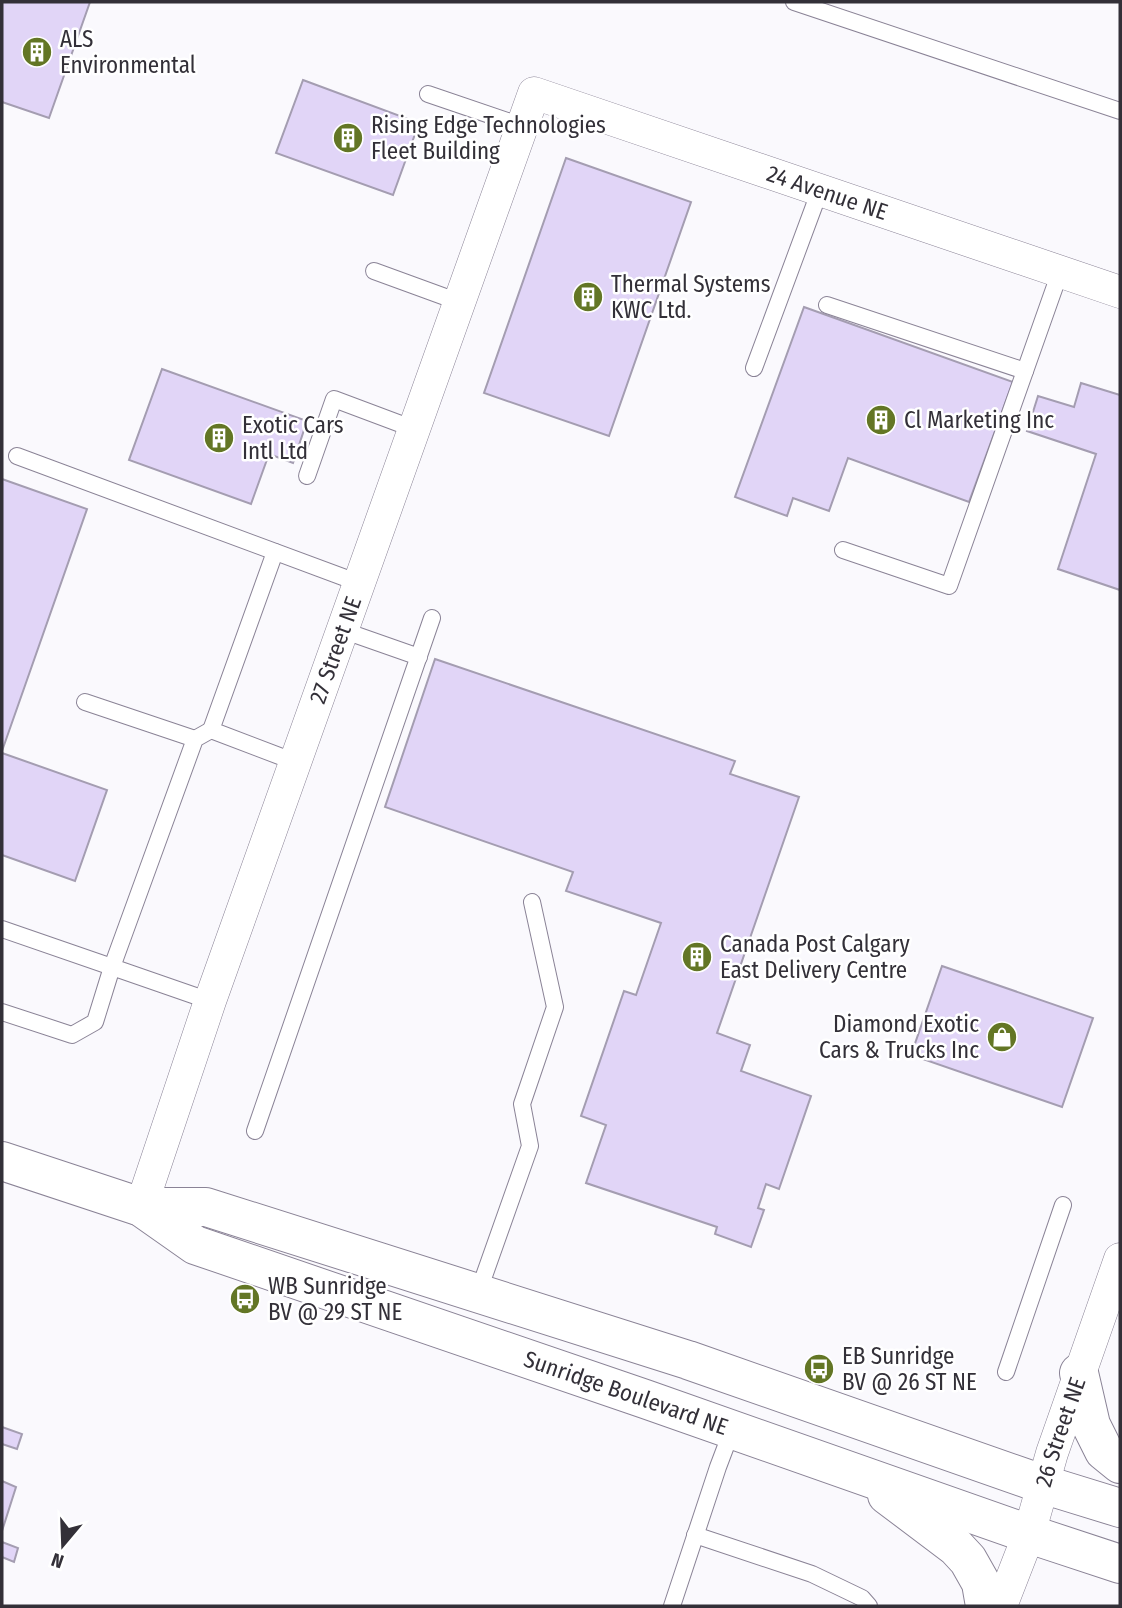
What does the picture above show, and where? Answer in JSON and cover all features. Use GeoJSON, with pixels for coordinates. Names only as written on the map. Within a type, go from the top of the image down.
{"type":"FeatureCollection","features":[{"type":"Feature","properties":{"kind":"street","name":"27 Street NE"},"geometry":{"type":"LineString","coordinates":[[141,1208],[210,1000],[534,93]]}},
{"type":"Feature","properties":{"kind":"street","name":"24 Avenue NE"},"geometry":{"type":"LineString","coordinates":[[534,93],[1120,292]]}},
{"type":"Feature","properties":{"kind":"street","name":"Sunridge Boulevard NE"},"geometry":{"type":"LineString","coordinates":[[2,1161],[141,1208],[195,1245],[1028,1534],[1120,1563]]}},
{"type":"Feature","properties":{"kind":"street","name":"Sunridge Boulevard NE"},"geometry":{"type":"LineString","coordinates":[[141,1208],[206,1207],[688,1360],[1120,1508]]}},
{"type":"Feature","properties":{"kind":"street","name":"26 Street NE"},"geometry":{"type":"LineString","coordinates":[[1001,1606],[1028,1534],[1042,1483],[1120,1259]]}},
{"type":"Feature","properties":{"kind":"street"},"geometry":{"type":"LineString","coordinates":[[1079,1373],[1091,1426],[1104,1451],[1120,1464]]}},
{"type":"Feature","properties":{"kind":"street"},"geometry":{"type":"LineString","coordinates":[[857,1473],[956,1547],[968,1560],[981,1583],[985,1606]]}},
{"type":"Feature","properties":{"kind":"lane"},"geometry":{"type":"LineString","coordinates":[[794,2],[1120,111]]}},
{"type":"Feature","properties":{"kind":"lane"},"geometry":{"type":"LineString","coordinates":[[428,94],[523,126]]}},
{"type":"Feature","properties":{"kind":"lane"},"geometry":{"type":"LineString","coordinates":[[754,368],[820,190]]}},
{"type":"Feature","properties":{"kind":"lane"},"geometry":{"type":"LineString","coordinates":[[374,271],[460,302]]}},
{"type":"Feature","properties":{"kind":"lane"},"geometry":{"type":"LineString","coordinates":[[843,550],[949,586],[1060,272]]}},
{"type":"Feature","properties":{"kind":"lane"},"geometry":{"type":"LineString","coordinates":[[827,305],[1025,371]]}},
{"type":"Feature","properties":{"kind":"lane"},"geometry":{"type":"LineString","coordinates":[[307,476],[334,399],[414,429]]}},
{"type":"Feature","properties":{"kind":"lane"},"geometry":{"type":"LineString","coordinates":[[17,456],[359,583]]}},
{"type":"Feature","properties":{"kind":"lane"},"geometry":{"type":"LineString","coordinates":[[2,1012],[72,1035],[95,1022],[112,967],[195,739],[211,730],[275,552]]}},
{"type":"Feature","properties":{"kind":"lane"},"geometry":{"type":"LineString","coordinates":[[255,1131],[432,618]]}},
{"type":"Feature","properties":{"kind":"lane"},"geometry":{"type":"LineString","coordinates":[[342,630],[419,657]]}},
{"type":"Feature","properties":{"kind":"lane"},"geometry":{"type":"LineString","coordinates":[[85,702],[195,739]]}},
{"type":"Feature","properties":{"kind":"lane"},"geometry":{"type":"LineString","coordinates":[[211,730],[295,762]]}},
{"type":"Feature","properties":{"kind":"lane"},"geometry":{"type":"LineString","coordinates":[[478,1293],[530,1146],[522,1104],[555,1007],[532,902]]}},
{"type":"Feature","properties":{"kind":"lane"},"geometry":{"type":"LineString","coordinates":[[2,929],[210,1000]]}},
{"type":"Feature","properties":{"kind":"lane"},"geometry":{"type":"LineString","coordinates":[[1006,1372],[1063,1205]]}},
{"type":"Feature","properties":{"kind":"lane"},"geometry":{"type":"LineString","coordinates":[[672,1606],[718,1466],[733,1430]]}},
{"type":"Feature","properties":{"kind":"lane"},"geometry":{"type":"LineString","coordinates":[[695,1535],[812,1574],[862,1598],[869,1606]]}},
{"type":"Feature","properties":{"kind":"building","name":"ALS Environmental"},"geometry":{"type":"Polygon","coordinates":[[[2,2],[90,2],[49,118],[2,102],[2,2]]]}},
{"type":"Feature","properties":{"kind":"building","name":"Rising Edge Technologies Fleet Building"},"geometry":{"type":"Polygon","coordinates":[[[303,80],[419,123],[393,195],[276,153],[303,80]]]}},
{"type":"Feature","properties":{"kind":"building","name":"Thermal Systems KWC Ltd."},"geometry":{"type":"Polygon","coordinates":[[[566,158],[691,202],[609,436],[484,393],[566,158]]]}},
{"type":"Feature","properties":{"kind":"building","name":"Cl Marketing Inc"},"geometry":{"type":"Polygon","coordinates":[[[804,307],[1013,382],[969,502],[848,458],[829,511],[793,498],[787,516],[735,497],[804,307]]]}},
{"type":"Feature","properties":{"kind":"building","name":"Exotic Cars Intl Ltd"},"geometry":{"type":"Polygon","coordinates":[[[162,369],[307,421],[293,463],[269,454],[251,504],[129,460],[162,369]]]}},
{"type":"Feature","properties":{"kind":"building"},"geometry":{"type":"Polygon","coordinates":[[[1081,383],[1120,395],[1120,590],[1058,569],[1096,454],[1027,431],[1038,396],[1074,407],[1081,383]]]}},
{"type":"Feature","properties":{"kind":"building"},"geometry":{"type":"Polygon","coordinates":[[[2,479],[87,509],[2,751],[2,479]]]}},
{"type":"Feature","properties":{"kind":"building","name":"Canada Post Calgary East Delivery Centre"},"geometry":{"type":"Polygon","coordinates":[[[435,659],[735,761],[730,774],[799,797],[717,1033],[750,1045],[741,1071],[811,1096],[779,1189],[766,1184],[758,1208],[764,1210],[751,1247],[715,1234],[717,1227],[586,1183],[606,1125],[581,1116],[624,991],[636,995],[661,923],[566,891],[573,872],[385,807],[435,659]]]}},
{"type":"Feature","properties":{"kind":"building"},"geometry":{"type":"Polygon","coordinates":[[[2,753],[107,790],[75,881],[2,855],[2,753]]]}},
{"type":"Feature","properties":{"kind":"building","name":"Diamond Exotic Cars & Trucks Inc"},"geometry":{"type":"Polygon","coordinates":[[[942,966],[1093,1018],[1062,1107],[911,1055],[942,966]]]}},
{"type":"Feature","properties":{"kind":"building"},"geometry":{"type":"Polygon","coordinates":[[[2,1427],[22,1434],[17,1449],[2,1444],[2,1427]]]}},
{"type":"Feature","properties":{"kind":"building"},"geometry":{"type":"Polygon","coordinates":[[[2,1481],[16,1487],[2,1531],[2,1481]]]}},
{"type":"Feature","properties":{"kind":"building"},"geometry":{"type":"Polygon","coordinates":[[[2,1542],[18,1548],[14,1562],[2,1557],[2,1542]]]}},
{"type":"Feature","properties":{"kind":"place","name":"ALS Environmental"},"geometry":{"type":"Point","coordinates":[37,52]}},
{"type":"Feature","properties":{"kind":"place","name":"Rising Edge Technologies Fleet Building"},"geometry":{"type":"Point","coordinates":[348,138]}},
{"type":"Feature","properties":{"kind":"place","name":"Thermal Systems KWC Ltd."},"geometry":{"type":"Point","coordinates":[588,297]}},
{"type":"Feature","properties":{"kind":"place","name":"Cl Marketing Inc"},"geometry":{"type":"Point","coordinates":[881,420]}},
{"type":"Feature","properties":{"kind":"place","name":"Exotic Cars Intl Ltd"},"geometry":{"type":"Point","coordinates":[219,438]}},
{"type":"Feature","properties":{"kind":"place","name":"Canada Post Calgary East Delivery Centre"},"geometry":{"type":"Point","coordinates":[697,957]}},
{"type":"Feature","properties":{"kind":"place","name":"Diamond Exotic Cars & Trucks Inc"},"geometry":{"type":"Point","coordinates":[1002,1037]}},
{"type":"Feature","properties":{"kind":"place","name":"WB Sunridge BV @ 29 ST NE"},"geometry":{"type":"Point","coordinates":[245,1299]}},
{"type":"Feature","properties":{"kind":"place","name":"EB Sunridge BV @ 26 ST NE"},"geometry":{"type":"Point","coordinates":[819,1369]}}]}
